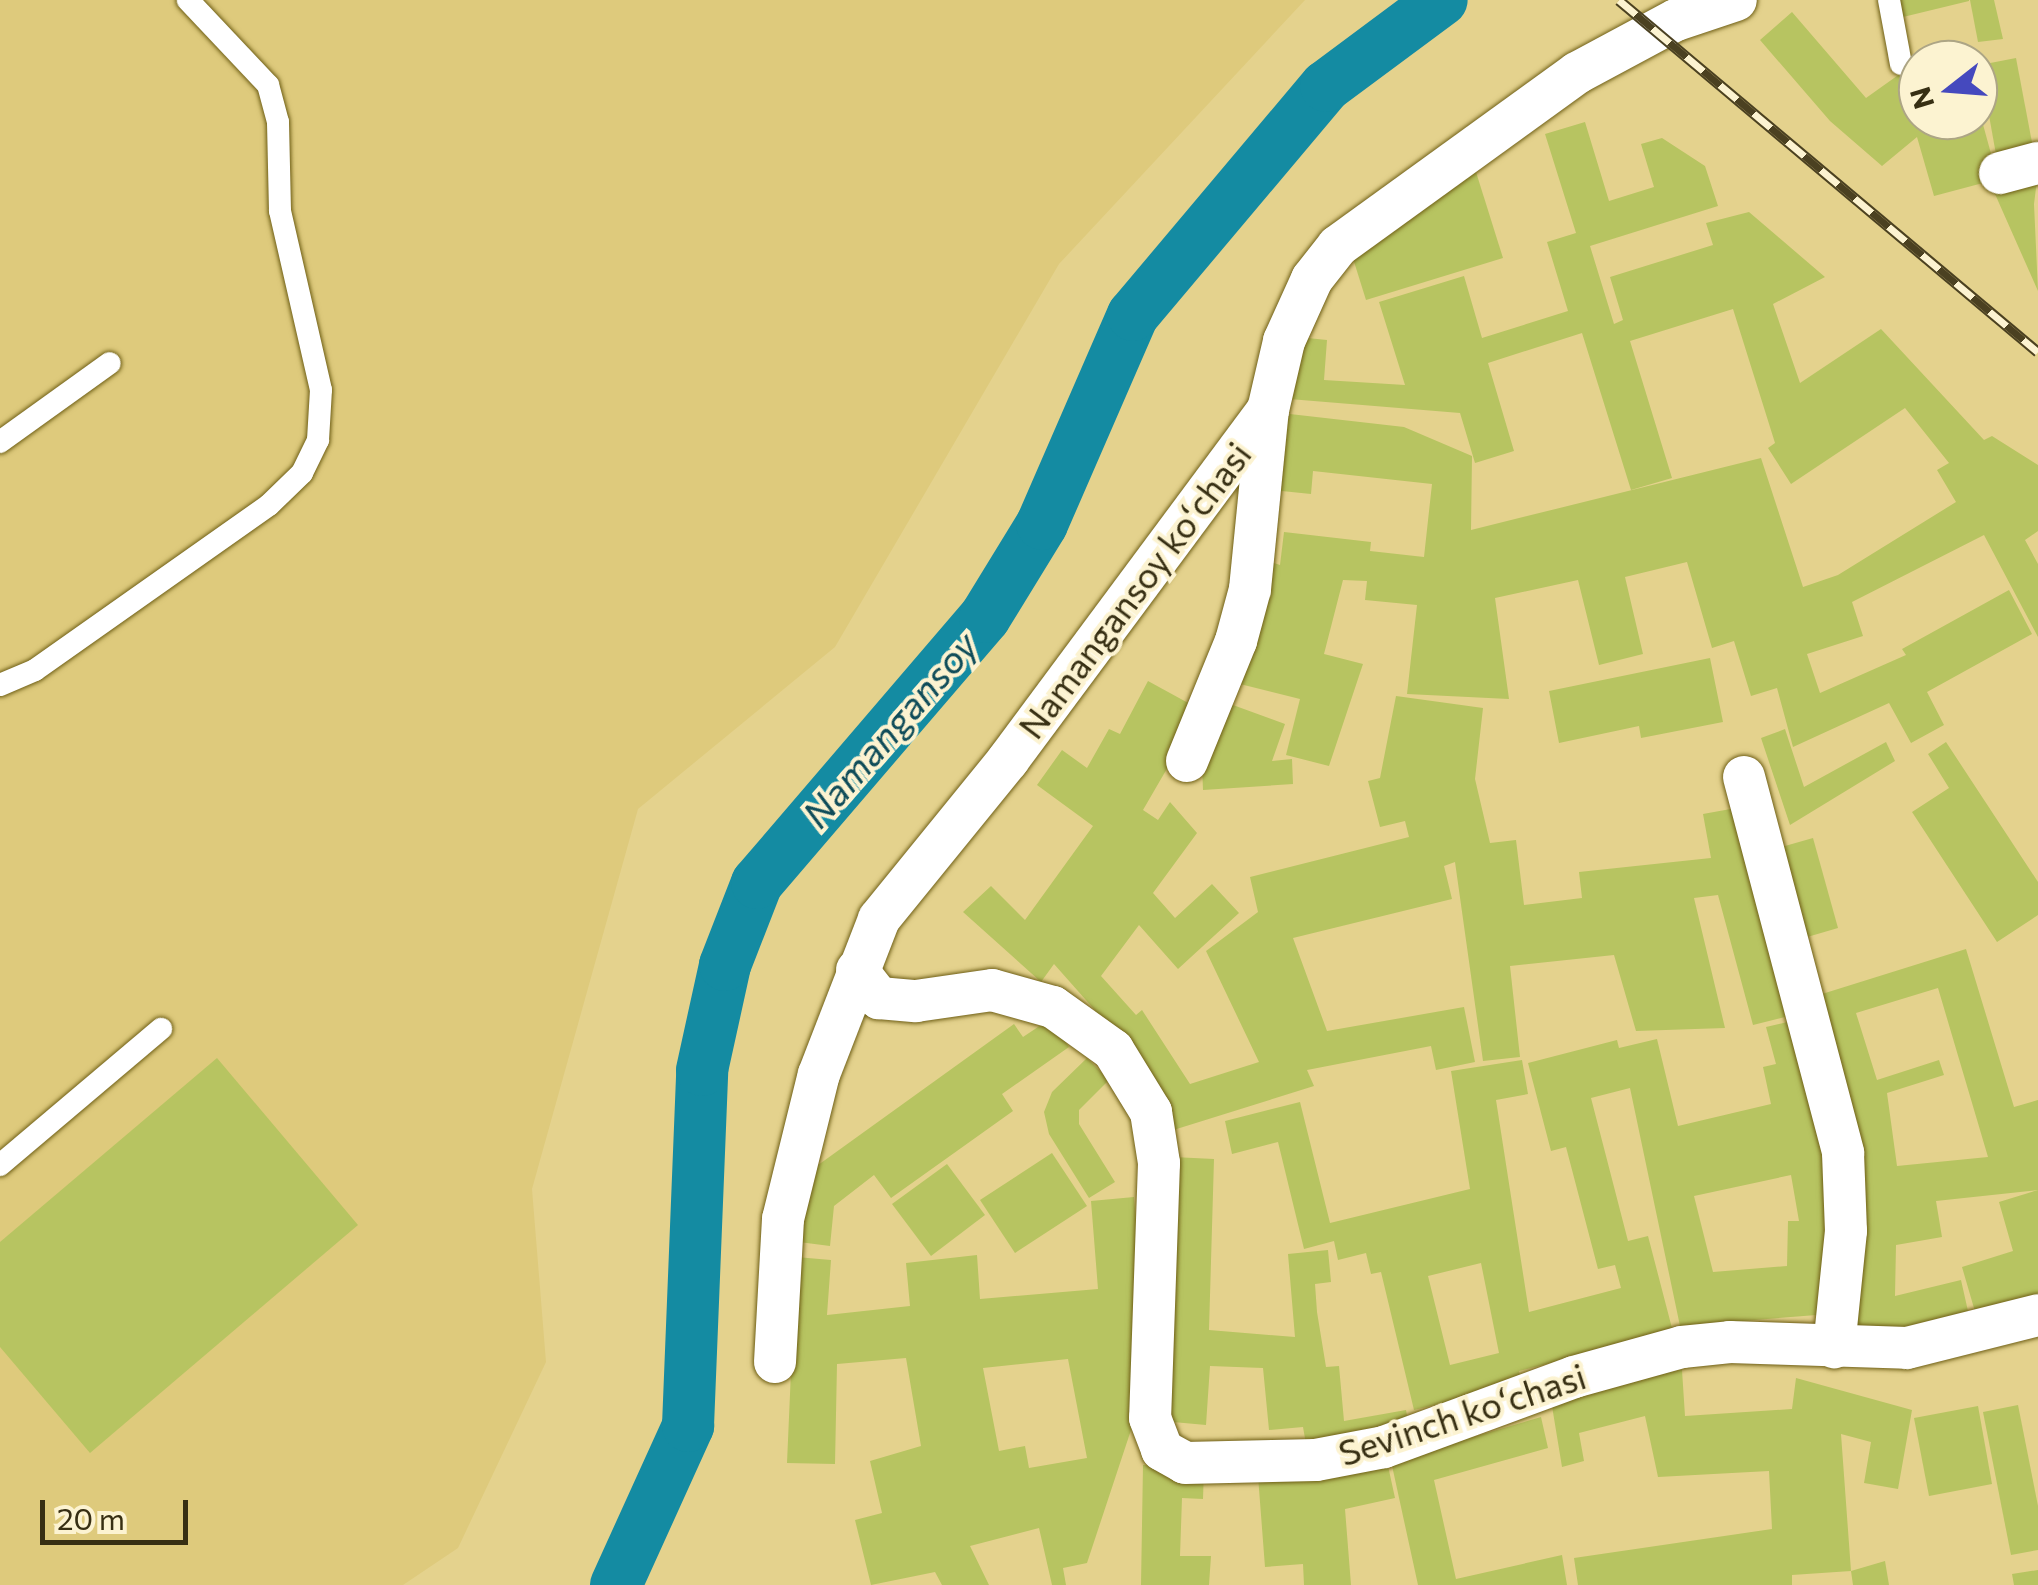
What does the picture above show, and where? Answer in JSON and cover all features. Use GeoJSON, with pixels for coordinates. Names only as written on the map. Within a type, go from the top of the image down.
{"type":"FeatureCollection","features":[{"type":"Feature","properties":{"kind":"street","name":"Namangansoy koʻchasi"},"geometry":{"type":"LineString","coordinates":[[774,1362],[783,1219],[819,1074],[878,919],[1008,760],[1268,410],[1284,341],[1312,279],[1338,246],[1577,73],[1676,20],[1736,0]]}},
{"type":"Feature","properties":{"kind":"street"},"geometry":{"type":"LineString","coordinates":[[1186,761],[1236,641],[1250,589],[1268,410]]}},
{"type":"Feature","properties":{"kind":"street"},"geometry":{"type":"LineString","coordinates":[[1744,777],[1842,1153],[1846,1232],[1834,1347]]}},
{"type":"Feature","properties":{"kind":"street","name":"Sevinch koʻchasi"},"geometry":{"type":"LineString","coordinates":[[856,970],[879,998],[916,1000],[992,990],[1053,1007],[1113,1050],[1151,1112],[1160,1163],[1150,1418],[1162,1450],[1184,1463],[1316,1460],[1384,1447],[1574,1376],[1682,1348],[1944,1344],[2038,1315]]}},
{"type":"Feature","properties":{"kind":"lane"},"geometry":{"type":"LineString","coordinates":[[0,685],[36,670],[269,505],[302,473],[318,440],[322,390],[280,212],[278,122],[268,85],[188,0]]}},
{"type":"Feature","properties":{"kind":"lane"},"geometry":{"type":"LineString","coordinates":[[1889,0],[1898,44]]}},
{"type":"Feature","properties":{"kind":"lane"},"geometry":{"type":"LineString","coordinates":[[0,442],[110,364]]}},
{"type":"Feature","properties":{"kind":"lane"},"geometry":{"type":"LineString","coordinates":[[0,1165],[161,1029]]}},
{"type":"Feature","properties":{"kind":"shaded area"},"geometry":{"type":"Polygon","coordinates":[[[0,0],[1305,0],[1059,264],[835,647],[638,809],[532,1189],[546,1362],[458,1548],[403,1585],[0,1585],[0,0]]]}},
{"type":"Feature","properties":{"kind":"building"},"geometry":{"type":"Polygon","coordinates":[[[1900,0],[1969,0],[1969,1],[1903,17],[1900,0]]]}},
{"type":"Feature","properties":{"kind":"building"},"geometry":{"type":"Polygon","coordinates":[[[1970,0],[1994,0],[2003,39],[1978,40],[1970,0]]]}},
{"type":"Feature","properties":{"kind":"building"},"geometry":{"type":"Polygon","coordinates":[[[1792,12],[1866,98],[1898,75],[1898,140],[1913,140],[1882,166],[1830,121],[1760,40],[1792,12]]]}},
{"type":"Feature","properties":{"kind":"building"},"geometry":{"type":"Polygon","coordinates":[[[2016,58],[2034,153],[1997,160],[1993,140],[1998,140],[1998,62],[2016,58]]]}},
{"type":"Feature","properties":{"kind":"building"},"geometry":{"type":"Polygon","coordinates":[[[1585,122],[1609,201],[1654,187],[1641,144],[1662,138],[1705,166],[1718,206],[1590,246],[1614,324],[1623,320],[1610,277],[1713,245],[1706,223],[1749,212],[1825,277],[1773,304],[1800,383],[1881,329],[1984,440],[1992,436],[2038,465],[2038,531],[2025,540],[2038,564],[2038,637],[1984,535],[1852,602],[1863,636],[1807,654],[1820,693],[1906,655],[1902,649],[2009,590],[2032,634],[1927,692],[1944,725],[1911,743],[1889,703],[1793,747],[1777,688],[1751,696],[1734,641],[1712,648],[1687,562],[1625,577],[1643,654],[1599,665],[1578,580],[1495,598],[1509,699],[1407,694],[1417,605],[1365,600],[1367,581],[1343,580],[1324,654],[1363,664],[1329,766],[1286,755],[1300,699],[1240,684],[1271,562],[1280,565],[1284,532],[1371,542],[1370,551],[1424,557],[1432,484],[1313,471],[1311,494],[1272,490],[1281,413],[1404,427],[1472,456],[1471,530],[1761,458],[1803,587],[1838,575],[1956,502],[1937,470],[1949,463],[1905,408],[1791,484],[1768,448],[1775,443],[1733,309],[1630,341],[1672,478],[1631,490],[1582,333],[1488,363],[1514,451],[1475,463],[1460,413],[1277,398],[1298,337],[1327,340],[1324,380],[1405,385],[1379,302],[1464,276],[1482,338],[1568,311],[1547,242],[1576,233],[1545,134],[1585,122]]]}},
{"type":"Feature","properties":{"kind":"building"},"geometry":{"type":"Polygon","coordinates":[[[1918,140],[1987,140],[1998,179],[1934,196],[1918,140]]]}},
{"type":"Feature","properties":{"kind":"building"},"geometry":{"type":"Polygon","coordinates":[[[1476,172],[1503,258],[1366,300],[1351,252],[1476,172]]]}},
{"type":"Feature","properties":{"kind":"building"},"geometry":{"type":"Polygon","coordinates":[[[2038,172],[2034,204],[2038,291],[1991,185],[2038,172]]]}},
{"type":"Feature","properties":{"kind":"building"},"geometry":{"type":"Polygon","coordinates":[[[1710,658],[1723,722],[1641,738],[1639,726],[1559,743],[1549,691],[1710,658]]]}},
{"type":"Feature","properties":{"kind":"building"},"geometry":{"type":"Polygon","coordinates":[[[1148,681],[1201,710],[1143,810],[1158,820],[1170,802],[1197,833],[1153,893],[1175,918],[1212,884],[1239,913],[1178,969],[1139,925],[1101,976],[1136,1015],[1142,1010],[1190,1084],[1259,1062],[1206,951],[1258,912],[1250,877],[1409,837],[1405,821],[1380,827],[1368,781],[1380,778],[1396,696],[1483,708],[1475,779],[1490,843],[1516,840],[1524,905],[1582,898],[1579,872],[1711,858],[1703,814],[1747,806],[1785,1017],[1753,1025],[1718,895],[1694,898],[1725,1028],[1636,1031],[1614,955],[1510,966],[1520,1057],[1483,1061],[1455,862],[1444,866],[1452,899],[1293,938],[1327,1031],[1464,1007],[1475,1062],[1436,1070],[1431,1046],[1307,1070],[1314,1086],[1167,1132],[1116,1034],[1054,964],[1041,982],[963,912],[991,886],[1025,920],[1093,826],[1037,785],[1062,750],[1087,768],[1109,729],[1120,734],[1148,681]]]}},
{"type":"Feature","properties":{"kind":"building"},"geometry":{"type":"Polygon","coordinates":[[[1222,701],[1285,724],[1272,761],[1292,759],[1293,784],[1203,790],[1202,765],[1222,701]]]}},
{"type":"Feature","properties":{"kind":"building"},"geometry":{"type":"Polygon","coordinates":[[[1785,729],[1804,787],[1886,742],[1895,761],[1790,825],[1761,738],[1785,729]]]}},
{"type":"Feature","properties":{"kind":"building"},"geometry":{"type":"Polygon","coordinates":[[[1946,742],[2038,882],[2038,915],[1997,942],[1912,812],[1949,788],[1928,754],[1946,742]]]}},
{"type":"Feature","properties":{"kind":"building"},"geometry":{"type":"Polygon","coordinates":[[[1813,838],[1838,928],[1797,940],[1771,850],[1813,838]]]}},
{"type":"Feature","properties":{"kind":"building"},"geometry":{"type":"Polygon","coordinates":[[[1966,949],[2014,1107],[2038,1100],[2038,1190],[1936,1201],[1942,1237],[1896,1245],[1895,1296],[1961,1280],[1970,1320],[1889,1340],[1844,1326],[1806,999],[1966,949]],[[1938,988],[1856,1013],[1877,1080],[1939,1060],[1944,1075],[1887,1093],[1897,1166],[1988,1157],[1938,988]]]}},
{"type":"Feature","properties":{"kind":"building"},"geometry":{"type":"Polygon","coordinates":[[[1050,1019],[1069,1047],[1002,1094],[1013,1111],[891,1198],[874,1175],[834,1206],[830,1246],[799,1242],[807,1173],[1014,1024],[1023,1037],[1050,1019]]]}},
{"type":"Feature","properties":{"kind":"building"},"geometry":{"type":"Polygon","coordinates":[[[1796,1020],[1821,1114],[1829,1314],[1680,1326],[1630,1088],[1591,1098],[1628,1241],[1648,1236],[1673,1332],[1519,1371],[1522,1384],[1414,1410],[1381,1272],[1371,1274],[1366,1253],[1338,1260],[1334,1241],[1304,1249],[1278,1142],[1232,1154],[1225,1121],[1300,1102],[1330,1223],[1470,1189],[1451,1071],[1522,1060],[1528,1094],[1496,1100],[1529,1312],[1621,1288],[1615,1265],[1598,1269],[1566,1147],[1551,1151],[1528,1063],[1617,1040],[1619,1048],[1657,1039],[1678,1126],[1771,1104],[1763,1067],[1776,1064],[1766,1027],[1796,1020]],[[1791,1175],[1694,1196],[1713,1272],[1787,1266],[1788,1221],[1799,1221],[1791,1175]],[[1481,1263],[1428,1276],[1450,1365],[1499,1353],[1481,1263]]]}},
{"type":"Feature","properties":{"kind":"building"},"geometry":{"type":"Polygon","coordinates":[[[217,1058],[358,1225],[90,1453],[0,1347],[0,1242],[217,1058]]]}},
{"type":"Feature","properties":{"kind":"building"},"geometry":{"type":"Polygon","coordinates":[[[1087,1058],[1109,1080],[1079,1110],[1079,1124],[1115,1182],[1089,1198],[1049,1134],[1044,1112],[1052,1092],[1087,1058]]]}},
{"type":"Feature","properties":{"kind":"building"},"geometry":{"type":"Polygon","coordinates":[[[1052,1153],[1087,1206],[1015,1253],[980,1200],[1052,1153]]]}},
{"type":"Feature","properties":{"kind":"building"},"geometry":{"type":"Polygon","coordinates":[[[1173,1157],[1214,1159],[1209,1330],[1295,1337],[1288,1254],[1328,1250],[1331,1282],[1315,1284],[1317,1312],[1326,1367],[1339,1366],[1344,1421],[1406,1410],[1410,1432],[1307,1450],[1303,1427],[1269,1430],[1263,1368],[1210,1366],[1206,1425],[1162,1421],[1173,1157]]]}},
{"type":"Feature","properties":{"kind":"building"},"geometry":{"type":"Polygon","coordinates":[[[947,1164],[985,1215],[931,1256],[892,1204],[947,1164]]]}},
{"type":"Feature","properties":{"kind":"building"},"geometry":{"type":"Polygon","coordinates":[[[2038,1190],[2038,1297],[1976,1315],[1962,1267],[2013,1251],[1999,1202],[2038,1190]]]}},
{"type":"Feature","properties":{"kind":"building"},"geometry":{"type":"Polygon","coordinates":[[[1134,1197],[1144,1317],[1138,1318],[1131,1430],[1087,1563],[1063,1568],[1066,1585],[1052,1585],[1039,1528],[970,1546],[989,1585],[942,1585],[935,1572],[871,1585],[855,1520],[882,1513],[870,1461],[921,1446],[906,1358],[837,1364],[835,1464],[787,1463],[796,1257],[831,1260],[827,1315],[910,1306],[906,1263],[977,1255],[980,1299],[1098,1289],[1091,1201],[1134,1197]],[[1068,1359],[983,1368],[999,1451],[1025,1446],[1029,1468],[1087,1458],[1068,1359]]]}},
{"type":"Feature","properties":{"kind":"building"},"geometry":{"type":"Polygon","coordinates":[[[1682,1370],[1685,1416],[1792,1409],[1796,1378],[1912,1410],[1898,1489],[1864,1483],[1871,1442],[1841,1434],[1851,1571],[1792,1575],[1792,1585],[1578,1585],[1574,1558],[1772,1529],[1769,1471],[1658,1477],[1645,1416],[1579,1433],[1584,1461],[1562,1467],[1551,1400],[1636,1372],[1682,1370]]]}},
{"type":"Feature","properties":{"kind":"building"},"geometry":{"type":"Polygon","coordinates":[[[2018,1405],[2038,1506],[2038,1550],[2011,1555],[1983,1412],[2018,1405]]]}},
{"type":"Feature","properties":{"kind":"building"},"geometry":{"type":"Polygon","coordinates":[[[1978,1406],[1992,1484],[1929,1496],[1914,1418],[1978,1406]]]}},
{"type":"Feature","properties":{"kind":"building"},"geometry":{"type":"Polygon","coordinates":[[[1541,1417],[1548,1448],[1434,1480],[1456,1579],[1562,1555],[1567,1585],[1418,1585],[1391,1461],[1541,1417]]]}},
{"type":"Feature","properties":{"kind":"building"},"geometry":{"type":"Polygon","coordinates":[[[1385,1452],[1395,1498],[1345,1509],[1351,1585],[1304,1585],[1303,1564],[1265,1567],[1258,1476],[1385,1452]]]}},
{"type":"Feature","properties":{"kind":"building"},"geometry":{"type":"Polygon","coordinates":[[[1143,1465],[1204,1468],[1203,1499],[1182,1498],[1180,1556],[1211,1556],[1209,1585],[1141,1585],[1143,1465]]]}},
{"type":"Feature","properties":{"kind":"building"},"geometry":{"type":"Polygon","coordinates":[[[1885,1561],[1889,1585],[1853,1585],[1851,1571],[1885,1561]]]}},
{"type":"Feature","properties":{"kind":"building"},"geometry":{"type":"Polygon","coordinates":[[[2038,1570],[2038,1585],[2014,1585],[2012,1574],[2038,1570]]]}},
{"type":"Feature","properties":{"kind":"waterway","name":"Namangansoy"},"geometry":{"type":"LineString","coordinates":[[616,1585],[688,1426],[702,1070],[725,965],[757,883],[985,617],[1042,524],[1133,315],[1326,86],[1442,0]]}},
{"type":"Feature","properties":{"kind":"railway"},"geometry":{"type":"LineString","coordinates":[[1619,0],[2038,352]]}}]}
